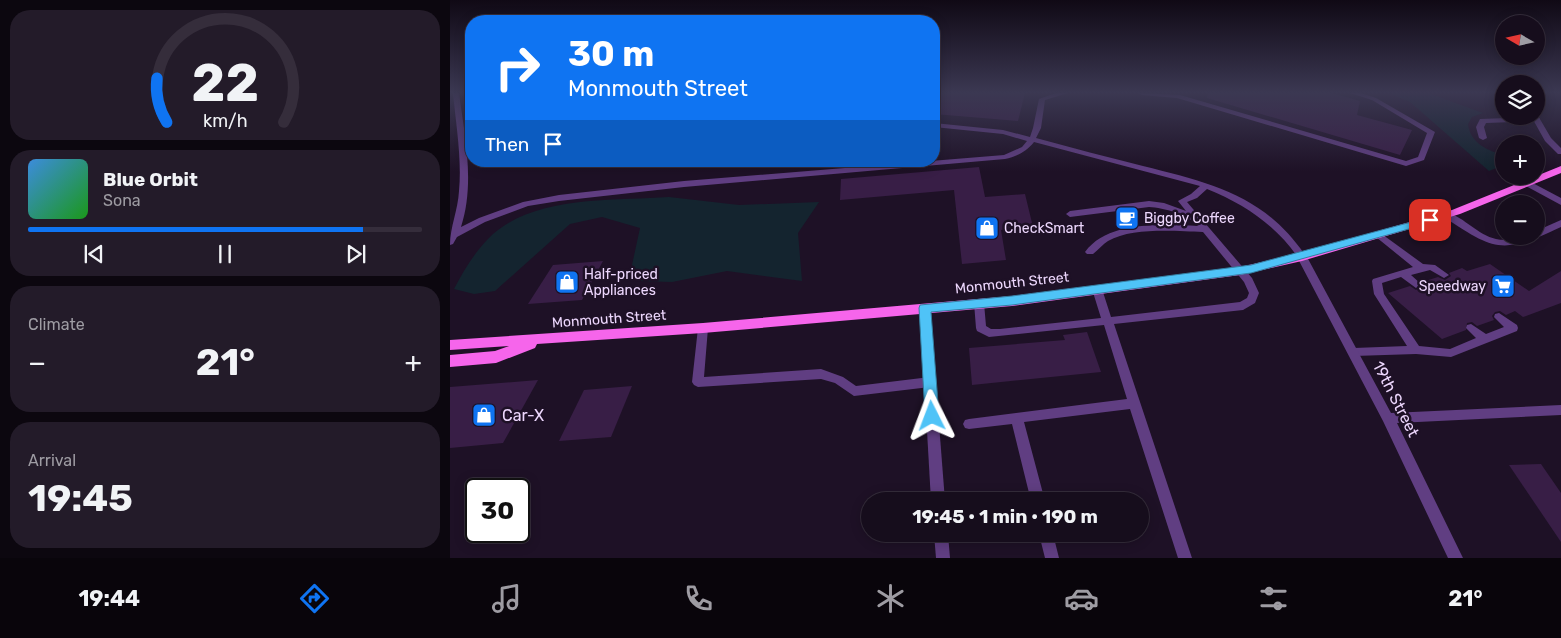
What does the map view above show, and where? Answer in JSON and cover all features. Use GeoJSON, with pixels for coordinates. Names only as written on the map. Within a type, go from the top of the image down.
{"type":"FeatureCollection","features":[{"type":"Feature","properties":{"kind":"main road","name":"Monmouth Street"},"geometry":{"type":"LineString","coordinates":[[1545,176],[1561,169]]}},
{"type":"Feature","properties":{"kind":"main road","name":"Monmouth Street"},"geometry":{"type":"LineString","coordinates":[[450,345],[703,328],[979,303],[1240,271],[1302,257],[1447,215],[1522,185]]}},
{"type":"Feature","properties":{"kind":"main road"},"geometry":{"type":"LineString","coordinates":[[450,361],[496,357],[539,340]]}},
{"type":"Feature","properties":{"kind":"street"},"geometry":{"type":"LineString","coordinates":[[452,239],[462,210],[463,175],[458,119]]}},
{"type":"Feature","properties":{"kind":"street"},"geometry":{"type":"LineString","coordinates":[[940,163],[993,159],[1018,154],[1033,140],[1040,119]]}},
{"type":"Feature","properties":{"kind":"street"},"geometry":{"type":"LineString","coordinates":[[1255,119],[1406,164],[1421,158],[1431,132],[1409,119]]}},
{"type":"Feature","properties":{"kind":"street"},"geometry":{"type":"LineString","coordinates":[[1483,138],[1480,127],[1483,121],[1495,120]]}},
{"type":"Feature","properties":{"kind":"street"},"geometry":{"type":"LineString","coordinates":[[1539,125],[1548,139],[1561,152]]}},
{"type":"Feature","properties":{"kind":"street","name":"19th Street"},"geometry":{"type":"LineString","coordinates":[[940,127],[1003,132],[1206,185],[1228,194],[1260,212],[1291,239],[1302,257],[1388,418],[1456,558]]}},
{"type":"Feature","properties":{"kind":"street"},"geometry":{"type":"LineString","coordinates":[[452,239],[482,220],[526,204],[559,198],[684,184],[894,167]]}},
{"type":"Feature","properties":{"kind":"street"},"geometry":{"type":"LineString","coordinates":[[979,303],[981,328],[989,332],[1000,333],[1243,306],[1251,300],[1254,293],[1248,280],[1182,200],[1194,196],[1206,185]]}},
{"type":"Feature","properties":{"kind":"street"},"geometry":{"type":"LineString","coordinates":[[1531,185],[1561,202]]}},
{"type":"Feature","properties":{"kind":"street"},"geometry":{"type":"LineString","coordinates":[[1070,214],[1149,204],[1161,205],[1197,218]]}},
{"type":"Feature","properties":{"kind":"street"},"geometry":{"type":"LineString","coordinates":[[1447,215],[1495,242]]}},
{"type":"Feature","properties":{"kind":"street"},"geometry":{"type":"LineString","coordinates":[[1545,231],[1561,223]]}},
{"type":"Feature","properties":{"kind":"street"},"geometry":{"type":"LineString","coordinates":[[1090,252],[1115,235],[1168,227],[1207,229]]}},
{"type":"Feature","properties":{"kind":"street"},"geometry":{"type":"LineString","coordinates":[[1379,234],[1421,268]]}},
{"type":"Feature","properties":{"kind":"street"},"geometry":{"type":"LineString","coordinates":[[1416,350],[1379,294],[1377,282],[1421,268],[1432,267],[1444,274]]}},
{"type":"Feature","properties":{"kind":"street"},"geometry":{"type":"LineString","coordinates":[[1402,273],[1416,284]]}},
{"type":"Feature","properties":{"kind":"street"},"geometry":{"type":"LineString","coordinates":[[1097,289],[1185,558]]}},
{"type":"Feature","properties":{"kind":"street"},"geometry":{"type":"LineString","coordinates":[[925,308],[937,492]]}},
{"type":"Feature","properties":{"kind":"street"},"geometry":{"type":"LineString","coordinates":[[1354,352],[1416,350],[1451,353],[1513,328],[1500,318]]}},
{"type":"Feature","properties":{"kind":"street"},"geometry":{"type":"LineString","coordinates":[[703,328],[698,382],[821,374],[839,380],[854,390],[930,382]]}},
{"type":"Feature","properties":{"kind":"street"},"geometry":{"type":"LineString","coordinates":[[1471,328],[1485,340]]}},
{"type":"Feature","properties":{"kind":"street"},"geometry":{"type":"LineString","coordinates":[[969,424],[1134,403]]}},
{"type":"Feature","properties":{"kind":"street"},"geometry":{"type":"LineString","coordinates":[[1388,418],[1561,410]]}},
{"type":"Feature","properties":{"kind":"street"},"geometry":{"type":"LineString","coordinates":[[1017,419],[1036,492]]}},
{"type":"Feature","properties":{"kind":"street"},"geometry":{"type":"LineString","coordinates":[[942,542],[943,558]]}},
{"type":"Feature","properties":{"kind":"street"},"geometry":{"type":"LineString","coordinates":[[1048,542],[1052,558]]}},
{"type":"Feature","properties":{"kind":"shaded area"},"geometry":{"type":"Polygon","coordinates":[[[1430,119],[1471,119],[1468,124],[1472,136],[1481,145],[1495,152],[1495,169],[1489,171],[1430,119]]]}},
{"type":"Feature","properties":{"kind":"shaded area"},"geometry":{"type":"Polygon","coordinates":[[[669,197],[739,205],[819,202],[798,233],[802,281],[727,271],[672,282],[638,281],[632,265],[640,228],[602,217],[570,224],[495,291],[474,294],[454,289],[473,256],[483,244],[505,225],[526,214],[549,207],[598,200],[669,197]]]}},
{"type":"Feature","properties":{"kind":"building"},"geometry":{"type":"Polygon","coordinates":[[[994,119],[1018,119],[1018,121],[994,119]]]}},
{"type":"Feature","properties":{"kind":"building"},"geometry":{"type":"Polygon","coordinates":[[[1278,119],[1372,119],[1412,130],[1400,155],[1278,119]]]}},
{"type":"Feature","properties":{"kind":"building"},"geometry":{"type":"Polygon","coordinates":[[[979,167],[985,197],[1025,194],[1033,227],[1001,230],[1006,260],[962,264],[954,190],[840,200],[841,179],[979,167]]]}},
{"type":"Feature","properties":{"kind":"building","name":"Half-priced Appliances"},"geometry":{"type":"Polygon","coordinates":[[[603,261],[582,300],[528,304],[553,265],[603,261]]]}},
{"type":"Feature","properties":{"kind":"building"},"geometry":{"type":"Polygon","coordinates":[[[1490,264],[1529,291],[1561,271],[1561,303],[1523,317],[1515,311],[1506,315],[1500,311],[1495,312],[1492,316],[1494,320],[1477,326],[1472,322],[1467,323],[1466,330],[1442,339],[1388,293],[1410,286],[1416,290],[1422,285],[1422,282],[1438,277],[1445,280],[1451,276],[1449,273],[1462,268],[1467,271],[1490,264]]]}},
{"type":"Feature","properties":{"kind":"building"},"geometry":{"type":"Polygon","coordinates":[[[1087,332],[1101,372],[972,385],[969,348],[1065,340],[1063,335],[1087,332]]]}},
{"type":"Feature","properties":{"kind":"building","name":"Car-X"},"geometry":{"type":"Polygon","coordinates":[[[538,380],[503,443],[450,448],[450,387],[538,380]]]}},
{"type":"Feature","properties":{"kind":"building"},"geometry":{"type":"Polygon","coordinates":[[[632,386],[611,437],[559,441],[584,390],[632,386]]]}},
{"type":"Feature","properties":{"kind":"building"},"geometry":{"type":"Polygon","coordinates":[[[1541,464],[1561,493],[1561,542],[1509,465],[1541,464]]]}},
{"type":"Feature","properties":{"kind":"place","name":"Biggby Coffee"},"geometry":{"type":"Point","coordinates":[1127,218]}},
{"type":"Feature","properties":{"kind":"place","name":"CheckSmart"},"geometry":{"type":"Point","coordinates":[987,228]}},
{"type":"Feature","properties":{"kind":"place","name":"Half-priced Appliances"},"geometry":{"type":"Point","coordinates":[567,282]}},
{"type":"Feature","properties":{"kind":"place","name":"Speedway"},"geometry":{"type":"Point","coordinates":[1503,286]}},
{"type":"Feature","properties":{"kind":"place","name":"Car-X"},"geometry":{"type":"Point","coordinates":[484,415]}},
{"type":"Feature","properties":{"kind":"route"},"geometry":{"type":"LineString","coordinates":[[932,416],[925,308],[1012,300],[1263,267],[1430,220]]}}]}
